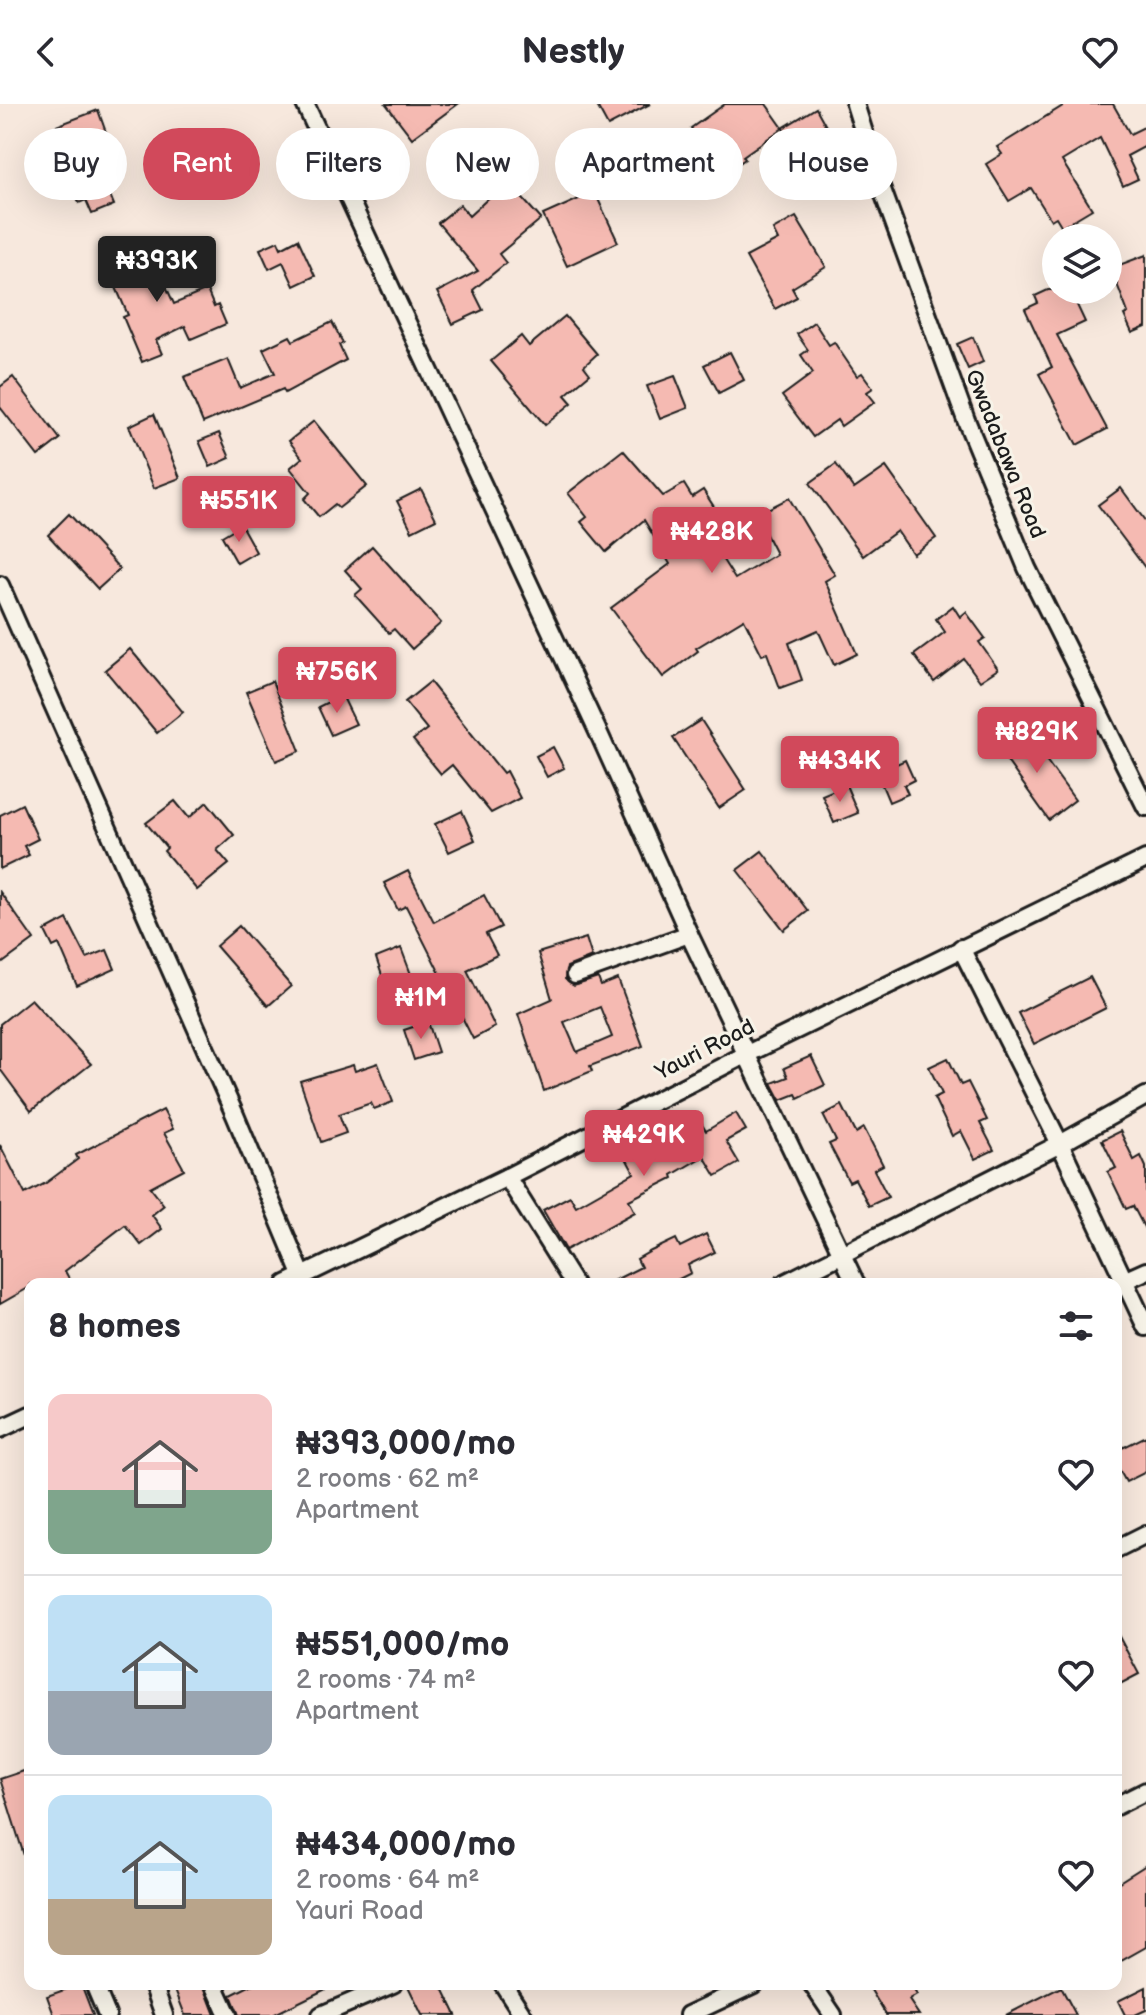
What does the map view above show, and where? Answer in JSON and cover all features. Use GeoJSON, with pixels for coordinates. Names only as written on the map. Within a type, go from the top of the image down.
{"type":"FeatureCollection","features":[{"type":"Feature","properties":{"kind":"street"},"geometry":{"type":"LineString","coordinates":[[305,104],[689,934],[853,1278]]}},
{"type":"Feature","properties":{"kind":"street","name":"Gwadabawa Road"},"geometry":{"type":"LineString","coordinates":[[855,104],[880,184],[966,420],[1016,541],[1146,807]]}},
{"type":"Feature","properties":{"kind":"street"},"geometry":{"type":"LineString","coordinates":[[0,585],[235,1115],[302,1275]]}},
{"type":"Feature","properties":{"kind":"street","name":"Yauri Road"},"geometry":{"type":"LineString","coordinates":[[297,1278],[507,1177],[747,1054],[1146,859]]}},
{"type":"Feature","properties":{"kind":"street"},"geometry":{"type":"LineString","coordinates":[[575,975],[689,934]]}},
{"type":"Feature","properties":{"kind":"street"},"geometry":{"type":"LineString","coordinates":[[961,948],[1060,1144],[1118,1278]]}},
{"type":"Feature","properties":{"kind":"street"},"geometry":{"type":"LineString","coordinates":[[795,1278],[1060,1144],[1146,1096]]}},
{"type":"Feature","properties":{"kind":"street"},"geometry":{"type":"LineString","coordinates":[[507,1177],[570,1278]]}},
{"type":"Feature","properties":{"kind":"street"},"geometry":{"type":"LineString","coordinates":[[1122,1282],[1146,1271]]}},
{"type":"Feature","properties":{"kind":"street"},"geometry":{"type":"LineString","coordinates":[[1122,1286],[1146,1327]]}},
{"type":"Feature","properties":{"kind":"street"},"geometry":{"type":"LineString","coordinates":[[0,1429],[24,1418]]}},
{"type":"Feature","properties":{"kind":"street"},"geometry":{"type":"LineString","coordinates":[[1122,1546],[1146,1534]]}},
{"type":"Feature","properties":{"kind":"street"},"geometry":{"type":"LineString","coordinates":[[1122,1800],[1146,1791]]}},
{"type":"Feature","properties":{"kind":"street"},"geometry":{"type":"LineString","coordinates":[[97,1990],[107,2015]]}},
{"type":"Feature","properties":{"kind":"street"},"geometry":{"type":"LineString","coordinates":[[155,1990],[164,2015]]}},
{"type":"Feature","properties":{"kind":"street"},"geometry":{"type":"LineString","coordinates":[[217,1990],[228,2015]]}},
{"type":"Feature","properties":{"kind":"street"},"geometry":{"type":"LineString","coordinates":[[321,2015],[379,1990]]}},
{"type":"Feature","properties":{"kind":"street"},"geometry":{"type":"LineString","coordinates":[[507,1990],[523,2015]]}},
{"type":"Feature","properties":{"kind":"street"},"geometry":{"type":"LineString","coordinates":[[688,2015],[741,1990]]}},
{"type":"Feature","properties":{"kind":"street"},"geometry":{"type":"LineString","coordinates":[[816,1990],[833,2015]]}},
{"type":"Feature","properties":{"kind":"building"},"geometry":{"type":"Polygon","coordinates":[[[386,104],[458,104],[412,138],[410,128],[404,128],[386,104]]]}},
{"type":"Feature","properties":{"kind":"building"},"geometry":{"type":"Polygon","coordinates":[[[596,104],[650,104],[608,126],[596,104]]]}},
{"type":"Feature","properties":{"kind":"building"},"geometry":{"type":"Polygon","coordinates":[[[725,104],[766,104],[783,128],[759,128],[759,145],[743,156],[743,128],[691,128],[725,104]]]}},
{"type":"Feature","properties":{"kind":"building"},"geometry":{"type":"Polygon","coordinates":[[[1066,104],[1113,104],[1130,134],[1146,126],[1146,146],[1127,156],[1138,179],[1123,186],[1100,138],[1062,161],[1092,209],[1067,224],[1060,224],[1056,217],[1051,220],[1031,188],[1009,201],[986,164],[1002,154],[997,147],[1066,104]]]}},
{"type":"Feature","properties":{"kind":"building"},"geometry":{"type":"Polygon","coordinates":[[[816,108],[827,128],[783,128],[816,108]]]}},
{"type":"Feature","properties":{"kind":"building"},"geometry":{"type":"Polygon","coordinates":[[[98,110],[104,128],[57,128],[98,110]]]}},
{"type":"Feature","properties":{"kind":"building"},"geometry":{"type":"Polygon","coordinates":[[[86,200],[112,200],[114,205],[92,214],[86,200]]]}},
{"type":"Feature","properties":{"kind":"building"},"geometry":{"type":"Polygon","coordinates":[[[486,200],[524,200],[541,219],[499,254],[506,263],[473,290],[483,310],[453,324],[437,292],[478,271],[438,223],[460,205],[469,216],[486,200]]]}},
{"type":"Feature","properties":{"kind":"building"},"geometry":{"type":"Polygon","coordinates":[[[577,200],[598,200],[618,242],[567,266],[543,215],[577,200]]]}},
{"type":"Feature","properties":{"kind":"building"},"geometry":{"type":"Polygon","coordinates":[[[796,217],[826,267],[792,288],[797,297],[775,309],[746,257],[778,240],[773,230],[796,217]]]}},
{"type":"Feature","properties":{"kind":"building"},"geometry":{"type":"Polygon","coordinates":[[[298,239],[315,276],[294,286],[283,262],[269,269],[260,249],[278,241],[281,248],[298,239]]]}},
{"type":"Feature","properties":{"kind":"building"},"geometry":{"type":"Polygon","coordinates":[[[147,244],[174,304],[207,290],[226,324],[191,339],[185,326],[156,340],[162,354],[142,362],[123,317],[128,315],[105,262],[147,244]]]}},
{"type":"Feature","properties":{"kind":"building"},"geometry":{"type":"Polygon","coordinates":[[[1146,255],[1146,327],[1132,333],[1124,315],[1128,313],[1122,297],[1122,264],[1146,255]]]}},
{"type":"Feature","properties":{"kind":"building"},"geometry":{"type":"Polygon","coordinates":[[[1042,293],[1042,304],[1077,304],[1085,322],[1057,335],[1107,429],[1077,445],[1039,374],[1052,367],[1025,309],[1038,303],[1035,296],[1042,293]]]}},
{"type":"Feature","properties":{"kind":"building"},"geometry":{"type":"Polygon","coordinates":[[[565,316],[597,354],[584,366],[590,374],[565,395],[572,403],[545,425],[491,361],[521,336],[529,346],[565,316]]]}},
{"type":"Feature","properties":{"kind":"building"},"geometry":{"type":"Polygon","coordinates":[[[332,322],[343,343],[339,345],[346,360],[285,393],[283,389],[203,423],[184,377],[228,359],[240,388],[275,373],[263,349],[290,336],[293,341],[332,322]]]}},
{"type":"Feature","properties":{"kind":"building"},"geometry":{"type":"Polygon","coordinates":[[[814,322],[829,345],[834,342],[857,376],[862,373],[873,388],[867,392],[875,402],[841,426],[837,420],[813,437],[782,396],[813,373],[801,355],[808,350],[797,334],[814,322]]]}},
{"type":"Feature","properties":{"kind":"building"},"geometry":{"type":"Polygon","coordinates":[[[973,337],[983,362],[968,369],[957,344],[973,337]]]}},
{"type":"Feature","properties":{"kind":"building"},"geometry":{"type":"Polygon","coordinates":[[[730,352],[744,380],[719,393],[704,365],[730,352]]]}},
{"type":"Feature","properties":{"kind":"building"},"geometry":{"type":"Polygon","coordinates":[[[675,376],[688,408],[660,419],[647,386],[675,376]]]}},
{"type":"Feature","properties":{"kind":"building"},"geometry":{"type":"Polygon","coordinates":[[[13,377],[60,439],[38,456],[0,407],[0,387],[13,377]]]}},
{"type":"Feature","properties":{"kind":"building"},"geometry":{"type":"Polygon","coordinates":[[[154,414],[180,478],[154,488],[129,426],[154,414]]]}},
{"type":"Feature","properties":{"kind":"building"},"geometry":{"type":"Polygon","coordinates":[[[314,421],[367,486],[339,508],[335,504],[319,517],[304,499],[310,493],[290,468],[302,458],[289,441],[314,421]]]}},
{"type":"Feature","properties":{"kind":"building"},"geometry":{"type":"Polygon","coordinates":[[[219,433],[230,458],[210,467],[199,441],[219,433]]]}},
{"type":"Feature","properties":{"kind":"building"},"geometry":{"type":"Polygon","coordinates":[[[623,450],[663,496],[684,484],[692,497],[703,490],[716,510],[691,525],[708,554],[716,549],[735,579],[776,554],[756,515],[789,498],[835,575],[825,581],[857,654],[834,665],[818,630],[789,643],[802,680],[780,688],[767,653],[762,655],[744,619],[696,648],[698,651],[663,677],[611,608],[670,564],[644,520],[606,552],[581,522],[587,517],[568,493],[623,450]]]}},
{"type":"Feature","properties":{"kind":"building"},"geometry":{"type":"Polygon","coordinates":[[[836,464],[854,489],[886,467],[936,538],[913,554],[897,531],[863,556],[810,483],[836,464]]]}},
{"type":"Feature","properties":{"kind":"building"},"geometry":{"type":"Polygon","coordinates":[[[1121,488],[1146,522],[1146,569],[1098,505],[1121,488]]]}},
{"type":"Feature","properties":{"kind":"building"},"geometry":{"type":"Polygon","coordinates":[[[421,489],[436,519],[412,531],[397,501],[421,489]]]}},
{"type":"Feature","properties":{"kind":"building"},"geometry":{"type":"Polygon","coordinates":[[[69,514],[120,569],[98,589],[48,535],[69,514]]]}},
{"type":"Feature","properties":{"kind":"building"},"geometry":{"type":"Polygon","coordinates":[[[241,525],[256,552],[237,563],[222,536],[241,525]]]}},
{"type":"Feature","properties":{"kind":"building"},"geometry":{"type":"Polygon","coordinates":[[[372,546],[441,623],[412,649],[394,629],[389,633],[355,595],[362,589],[345,570],[372,546]]]}},
{"type":"Feature","properties":{"kind":"building"},"geometry":{"type":"Polygon","coordinates":[[[953,606],[960,617],[966,612],[985,638],[979,642],[998,669],[980,681],[964,659],[934,682],[914,655],[945,632],[936,619],[953,606]]]}},
{"type":"Feature","properties":{"kind":"building"},"geometry":{"type":"Polygon","coordinates":[[[130,649],[183,712],[157,733],[105,670],[130,649]]]}},
{"type":"Feature","properties":{"kind":"building"},"geometry":{"type":"Polygon","coordinates":[[[272,681],[300,751],[276,761],[246,692],[272,681]]]}},
{"type":"Feature","properties":{"kind":"building"},"geometry":{"type":"Polygon","coordinates":[[[430,682],[503,773],[506,771],[520,798],[491,813],[452,765],[441,774],[413,740],[427,729],[405,702],[430,682]]]}},
{"type":"Feature","properties":{"kind":"building"},"geometry":{"type":"Polygon","coordinates":[[[342,695],[356,724],[331,735],[318,707],[342,695]]]}},
{"type":"Feature","properties":{"kind":"building"},"geometry":{"type":"Polygon","coordinates":[[[701,720],[746,790],[719,808],[673,738],[701,720]]]}},
{"type":"Feature","properties":{"kind":"building"},"geometry":{"type":"Polygon","coordinates":[[[1025,731],[1075,800],[1049,820],[999,750],[1025,731]]]}},
{"type":"Feature","properties":{"kind":"building"},"geometry":{"type":"Polygon","coordinates":[[[553,747],[564,768],[547,777],[536,756],[553,747]]]}},
{"type":"Feature","properties":{"kind":"building"},"geometry":{"type":"Polygon","coordinates":[[[905,760],[914,780],[904,785],[908,794],[889,802],[877,773],[905,760]]]}},
{"type":"Feature","properties":{"kind":"building"},"geometry":{"type":"Polygon","coordinates":[[[846,785],[858,813],[834,823],[822,795],[846,785]]]}},
{"type":"Feature","properties":{"kind":"building"},"geometry":{"type":"Polygon","coordinates":[[[175,801],[189,818],[207,802],[234,835],[217,850],[229,864],[197,890],[164,851],[167,848],[146,823],[175,801]]]}},
{"type":"Feature","properties":{"kind":"building"},"geometry":{"type":"Polygon","coordinates":[[[22,804],[38,839],[24,846],[29,855],[0,869],[0,815],[22,804]]]}},
{"type":"Feature","properties":{"kind":"building"},"geometry":{"type":"Polygon","coordinates":[[[462,811],[475,840],[449,852],[435,824],[462,811]]]}},
{"type":"Feature","properties":{"kind":"building"},"geometry":{"type":"Polygon","coordinates":[[[762,851],[808,911],[784,930],[737,870],[762,851]]]}},
{"type":"Feature","properties":{"kind":"building"},"geometry":{"type":"Polygon","coordinates":[[[408,871],[434,922],[484,895],[501,927],[486,934],[497,955],[467,970],[495,1027],[473,1039],[406,906],[398,910],[384,883],[408,871]]]}},
{"type":"Feature","properties":{"kind":"building"},"geometry":{"type":"Polygon","coordinates":[[[0,892],[34,940],[0,965],[0,892]]]}},
{"type":"Feature","properties":{"kind":"building"},"geometry":{"type":"Polygon","coordinates":[[[67,919],[87,958],[107,950],[115,969],[77,986],[59,944],[53,947],[45,931],[67,919]]]}},
{"type":"Feature","properties":{"kind":"building"},"geometry":{"type":"Polygon","coordinates":[[[239,926],[291,986],[268,1006],[216,946],[239,926]]]}},
{"type":"Feature","properties":{"kind":"building"},"geometry":{"type":"Polygon","coordinates":[[[586,938],[592,957],[567,967],[565,979],[574,986],[598,978],[601,986],[618,979],[643,1046],[590,1066],[592,1071],[544,1091],[518,1014],[552,999],[538,953],[586,938]],[[600,1007],[564,1022],[577,1052],[612,1037],[600,1007]]]}},
{"type":"Feature","properties":{"kind":"building"},"geometry":{"type":"Polygon","coordinates":[[[401,948],[412,977],[386,987],[376,958],[401,948]]]}},
{"type":"Feature","properties":{"kind":"building"},"geometry":{"type":"Polygon","coordinates":[[[1090,977],[1106,1008],[1034,1044],[1018,1013],[1090,977]]]}},
{"type":"Feature","properties":{"kind":"building"},"geometry":{"type":"Polygon","coordinates":[[[31,999],[91,1064],[31,1111],[0,1069],[0,1024],[31,999]]]}},
{"type":"Feature","properties":{"kind":"building"},"geometry":{"type":"Polygon","coordinates":[[[428,1022],[438,1052],[414,1060],[404,1030],[428,1022]]]}},
{"type":"Feature","properties":{"kind":"building"},"geometry":{"type":"Polygon","coordinates":[[[811,1056],[825,1085],[798,1098],[796,1094],[781,1100],[772,1083],[788,1077],[784,1068],[811,1056]]]}},
{"type":"Feature","properties":{"kind":"building"},"geometry":{"type":"Polygon","coordinates":[[[948,1058],[961,1085],[968,1082],[987,1120],[980,1123],[994,1150],[975,1159],[961,1131],[952,1136],[934,1098],[942,1094],[929,1067],[948,1058]]]}},
{"type":"Feature","properties":{"kind":"building"},"geometry":{"type":"Polygon","coordinates":[[[378,1063],[393,1102],[374,1109],[371,1103],[339,1114],[346,1133],[321,1142],[300,1081],[353,1065],[355,1071],[378,1063]]]}},
{"type":"Feature","properties":{"kind":"building"},"geometry":{"type":"Polygon","coordinates":[[[842,1105],[856,1133],[864,1128],[883,1165],[874,1170],[888,1197],[869,1206],[855,1179],[849,1182],[829,1144],[836,1141],[823,1115],[842,1105]]]}},
{"type":"Feature","properties":{"kind":"building"},"geometry":{"type":"Polygon","coordinates":[[[163,1110],[173,1129],[164,1133],[184,1169],[150,1187],[164,1205],[152,1215],[162,1229],[141,1245],[125,1225],[65,1271],[69,1278],[24,1278],[24,1290],[0,1304],[0,1145],[25,1194],[78,1159],[76,1155],[163,1110]]]}},
{"type":"Feature","properties":{"kind":"building"},"geometry":{"type":"Polygon","coordinates":[[[736,1113],[746,1130],[726,1141],[739,1163],[716,1176],[704,1156],[672,1175],[673,1178],[629,1200],[635,1212],[566,1250],[543,1210],[570,1196],[576,1206],[634,1173],[620,1147],[649,1132],[658,1148],[701,1123],[706,1131],[736,1113]]]}},
{"type":"Feature","properties":{"kind":"building"},"geometry":{"type":"Polygon","coordinates":[[[1120,1131],[1134,1160],[1141,1156],[1146,1167],[1146,1231],[1133,1206],[1126,1209],[1108,1172],[1116,1168],[1102,1140],[1120,1131]]]}},
{"type":"Feature","properties":{"kind":"building"},"geometry":{"type":"Polygon","coordinates":[[[706,1234],[715,1252],[688,1265],[691,1273],[681,1278],[619,1278],[641,1267],[637,1259],[651,1251],[676,1239],[680,1247],[706,1234]]]}},
{"type":"Feature","properties":{"kind":"building"},"geometry":{"type":"Polygon","coordinates":[[[1146,1436],[1146,1472],[1126,1482],[1122,1475],[1122,1448],[1146,1436]]]}},
{"type":"Feature","properties":{"kind":"building"},"geometry":{"type":"Polygon","coordinates":[[[1122,1642],[1139,1674],[1122,1683],[1122,1642]]]}},
{"type":"Feature","properties":{"kind":"building"},"geometry":{"type":"Polygon","coordinates":[[[24,1771],[24,1855],[0,1779],[24,1771]]]}},
{"type":"Feature","properties":{"kind":"building"},"geometry":{"type":"Polygon","coordinates":[[[1146,1865],[1146,1947],[1122,1960],[1122,1880],[1146,1865]]]}},
{"type":"Feature","properties":{"kind":"building"},"geometry":{"type":"Polygon","coordinates":[[[1146,1987],[1146,2010],[1125,2015],[1118,2001],[1146,1987]]]}},
{"type":"Feature","properties":{"kind":"building"},"geometry":{"type":"Polygon","coordinates":[[[64,1990],[83,1990],[93,2015],[54,2015],[47,1996],[64,1990]]]}},
{"type":"Feature","properties":{"kind":"building"},"geometry":{"type":"Polygon","coordinates":[[[175,1990],[205,1990],[215,2015],[185,2015],[175,1990]]]}},
{"type":"Feature","properties":{"kind":"building"},"geometry":{"type":"Polygon","coordinates":[[[241,1990],[324,1990],[273,2015],[239,2015],[231,1995],[241,1990]]]}},
{"type":"Feature","properties":{"kind":"building"},"geometry":{"type":"Polygon","coordinates":[[[410,1990],[444,1990],[456,2015],[422,2015],[410,1990]]]}},
{"type":"Feature","properties":{"kind":"building"},"geometry":{"type":"Polygon","coordinates":[[[871,1990],[914,1990],[917,1995],[909,2000],[919,2015],[886,2015],[871,1990]]]}},
{"type":"Feature","properties":{"kind":"building"},"geometry":{"type":"Polygon","coordinates":[[[1055,1990],[1063,1990],[1076,2015],[1006,2015],[1055,1990]]]}}]}
